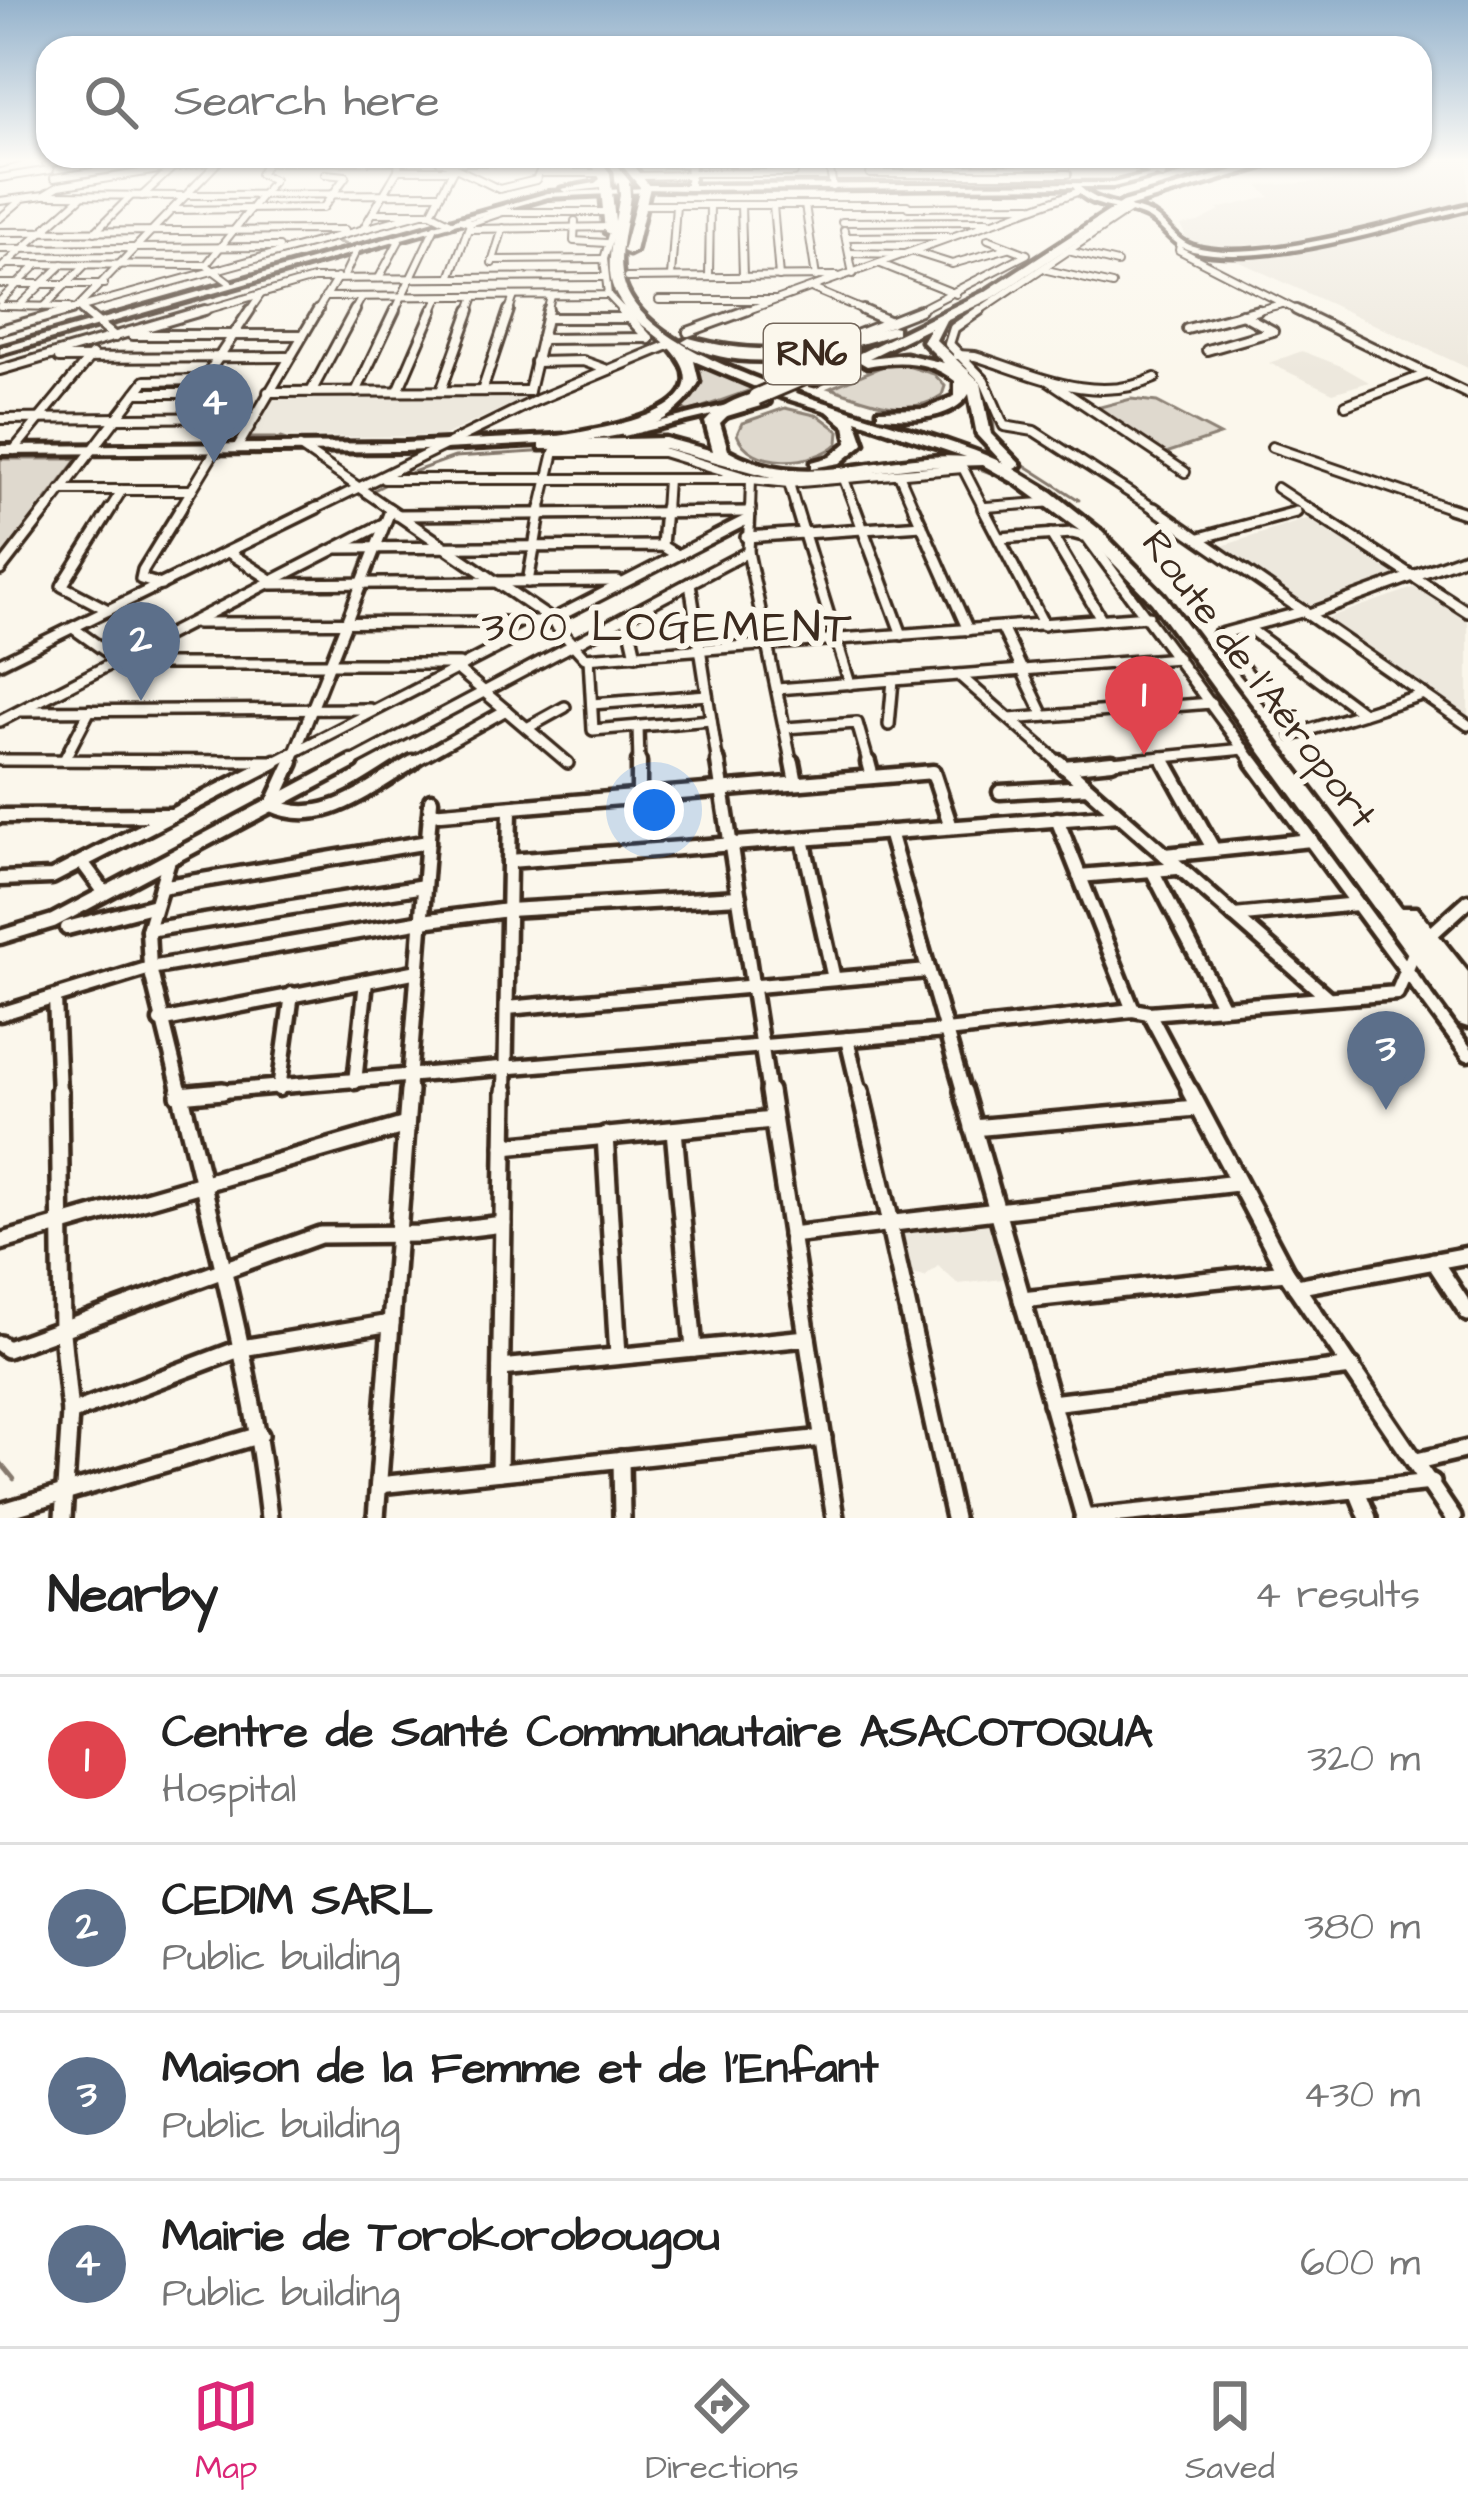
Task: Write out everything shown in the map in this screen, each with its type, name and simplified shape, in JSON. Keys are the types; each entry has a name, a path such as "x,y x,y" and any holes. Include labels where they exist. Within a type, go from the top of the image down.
{"highway":[{"path":"612,230 613,244"},
{"name":"Route de l'Aéroport","path":"618,230 613,244 615,275 627,303 677,340 727,371 965,451 1056,500 1108,543 1159,599 1468,991"},
{"path":"613,244 624,230"},
{"name":"RN6","path":"677,340 742,355 810,355 990,294 1087,230"},
{"name":"Route de l'Aéroport","path":"613,244 640,307 677,340 752,374 965,444 1014,466 1096,520 1154,573 1425,939 1468,1016"},
{"path":"812,378 948,308"},
{"path":"948,308 929,340 974,383 991,447 1014,466"},
{"path":"553,443 647,422 678,405 690,390 692,371 677,340"},
{"path":"867,351 952,360"},
{"path":"812,378 882,359 918,359 955,373 964,389 956,403 918,414 853,406"},
{"name":"RN6","path":"812,378 735,415 728,422 726,439 740,455 786,467 835,460 856,442 852,424 818,402"},
{"path":"732,462 715,443 720,412 764,399"},
{"path":"553,443 665,443 758,470 801,474 968,461 1056,500"}],"main road":[{"path":"0,349 424,230"},
{"path":"94,322 430,230"},
{"path":"1170,230 1180,244 1214,252 1346,230"},
{"path":"7,450 553,443 651,433 720,412"},
{"path":"468,435 480,445"},
{"path":"442,447 553,443"}],"street":[{"path":"3,267 44,230"},
{"path":"78,248 97,230"},
{"path":"0,232 362,230 398,242 379,278"},
{"path":"0,331 209,267 362,230"},
{"path":"356,392 434,230"},
{"path":"450,278 458,230"},
{"path":"487,277 502,230"},
{"path":"574,230 576,242 613,244"},
{"path":"580,230 613,244"},
{"path":"670,277 674,230"},
{"path":"709,277 710,230"},
{"path":"742,230 743,277"},
{"path":"774,230 779,277"},
{"path":"809,230 816,277"},
{"path":"844,230 850,275"},
{"path":"541,339 677,340 972,230"},
{"path":"1096,230 1047,270 997,296 954,328 948,339 952,360 984,380 1004,426 1042,436 1200,538 1468,725"},
{"path":"78,307 153,231"},
{"path":"209,267 233,231"},
{"path":"845,237 956,236"},
{"path":"810,355 890,322 948,308 1027,254 988,239"},
{"path":"493,260 613,244"},
{"path":"613,244 603,277 608,296 650,343"},
{"path":"1180,244 1179,250 1201,264 1468,394"},
{"path":"0,249 295,247"},
{"path":"849,253 910,253 952,264 1012,247"},
{"path":"237,448 357,249"},
{"path":"1072,252 1117,262"},
{"path":"0,303 38,264"},
{"path":"19,306 63,264"},
{"path":"45,306 86,264"},
{"path":"881,264 948,308"},
{"path":"3,267 209,267 229,282"},
{"path":"1047,270 1112,285"},
{"path":"628,278 850,275"},
{"path":"0,370 313,279 603,277"},
{"path":"804,277 890,322"},
{"path":"0,284 104,284"},
{"path":"1,568 145,381 203,380 261,294"},
{"path":"441,391 476,296"},
{"path":"482,391 514,296"},
{"path":"529,391 551,296"},
{"path":"325,297 608,296"},
{"path":"311,392 362,297"},
{"path":"398,392 439,297"},
{"path":"659,300 778,301"},
{"path":"0,303 78,307 117,336 303,335"},
{"path":"1187,329 1284,304"},
{"path":"1207,350 1274,331 1242,314"},
{"path":"546,318 631,318"},
{"path":"7,450 40,418 102,340"},
{"path":"0,663 650,343"},
{"path":"952,360 970,353 1046,380 1131,390 1155,378"},
{"path":"43,358 290,357"},
{"path":"535,362 583,362 605,369"},
{"path":"0,382 14,366"},
{"path":"1346,405 1427,374"},
{"path":"1046,380 1185,472"},
{"path":"268,392 529,391 537,400"},
{"path":"0,419 255,417"},
{"path":"1272,447 1468,514"},
{"path":"135,598 141,579 217,448"},
{"path":"300,448 497,581 590,658 1148,616"},
{"path":"528,582 554,452 663,452 751,479"},
{"path":"662,546 663,452"},
{"path":"380,478 789,483 963,468 1044,625"},
{"path":"899,474 968,630"},
{"path":"751,479 748,551 796,783"},
{"path":"844,479 902,635"},
{"path":"789,483 850,684"},
{"path":"1276,488 1468,612"},
{"path":"61,490 191,490"},
{"path":"108,610 62,586 122,490"},
{"path":"986,507 1056,500"},
{"path":"1200,538 1296,512"},
{"path":"393,513 748,515"},
{"path":"272,805 393,513"},
{"path":"0,879 52,877 748,515"},
{"path":"0,721 385,523"},
{"path":"746,537 922,525"},
{"path":"1051,534 1102,620"},
{"path":"1000,538 1087,537 1468,1054"},
{"path":"336,548 662,546 675,554"},
{"path":"0,937 53,921 748,551"},
{"path":"228,552 270,582 622,581"},
{"path":"1424,694 1291,730 1217,635 1307,613 1468,556"},
{"path":"141,579 160,585"},
{"path":"690,583 835,1518"},
{"path":"627,616 636,655"},
{"path":"190,624 545,620"},
{"path":"1247,627 1363,713"},
{"path":"73,628 114,662 459,665 568,763"},
{"path":"1002,628 1044,716"},
{"path":"590,658 593,730 711,721"},
{"path":"777,689 1178,658"},
{"path":"959,675 1327,998"},
{"path":"889,725 893,680"},
{"path":"592,704 707,695"},
{"path":"1010,719 1210,703"},
{"path":"527,728 565,707"},
{"path":"19,711 376,709"},
{"path":"64,760 90,710"},
{"path":"272,805 296,816 326,812 506,710"},
{"path":"785,728 857,723 872,777"},
{"path":"638,726 639,796"},
{"path":"1064,767 1244,749"},
{"path":"1162,757 1214,850"},
{"path":"0,760 275,761"},
{"path":"376,1518 430,807 510,808 934,772 951,827"},
{"path":"1000,791 1087,787"},
{"path":"499,1472 510,808"},
{"path":"0,816 172,814"},
{"path":"509,861 1118,814"},
{"path":"1057,819 1141,1011 1286,1272 1453,1518"},
{"path":"889,832 1082,1518 1205,1512 1432,1482"},
{"path":"802,839 834,980"},
{"path":"1165,855 1311,840"},
{"path":"161,887 428,842"},
{"path":"170,859 148,930 150,968 242,1348 260,1435 268,1518"},
{"path":"82,862 105,893"},
{"path":"1079,876 1179,868"},
{"path":"1152,870 1223,1006"},
{"path":"148,930 424,886"},
{"path":"0,1014 150,968 422,921 508,910 739,897"},
{"path":"179,1095 1397,993 1403,968 1425,939 1468,901"},
{"path":"1234,916 1357,904"},
{"path":"67,928 155,905"},
{"path":"1425,939 1468,975"},
{"path":"160,1021 418,970"},
{"path":"507,1008 928,971"},
{"path":"355,1082 366,980"},
{"path":"279,1089 292,994"},
{"path":"55,998 64,1225 62,1333 70,1413 63,1518"},
{"path":"847,1040 954,1518"},
{"path":"973,1129 1196,1108"},
{"path":"504,1146 773,1120"},
{"path":"0,1242 406,1125"},
{"path":"674,1130 694,1349"},
{"path":"605,1136 618,1356"},
{"path":"791,1235 1237,1183"},
{"path":"0,1344 7,1349 62,1333 224,1267 324,1234 398,1229 415,1234 503,1224"},
{"path":"1297,1287 1468,1255"},
{"path":"1433,1261 1468,1313"},
{"path":"1022,1300 1286,1272"},
{"path":"70,1413 242,1348 391,1323"},
{"path":"501,1368 807,1338"},
{"path":"1052,1402 1352,1367"},
{"path":"0,1512 260,1435"},
{"path":"379,1485 823,1438"},
{"path":"1418,1461 1468,1449"},
{"path":"621,1459 622,1518"},
{"path":"1357,1491 1369,1518"}],"shaded area":[{"path":"1183,230 1345,230 1287,242 1209,248 1186,238"},
{"path":"1371,230 1468,230 1468,368 1223,254 1295,246"},
{"path":"1302,351 1369,382 1333,393 1269,363"},
{"path":"692,362 754,389 689,412 680,407 695,388"},
{"path":"904,365 934,374 945,386 942,395 901,407 830,388 883,366"},
{"path":"523,393 521,400 443,436 250,438 274,395"},
{"path":"1131,399 1157,402 1220,435 1166,453 1096,408"},
{"path":"785,408 819,416 839,431 838,443 814,456 783,461 744,446 737,434 742,423"},
{"path":"0,459 78,459 0,560"},
{"path":"1310,518 1400,573 1306,607 1222,546"},
{"path":"1419,586 1468,617 1468,719 1324,619"},
{"path":"988,1199 1012,1278 958,1284 938,1266 925,1277 903,1272 894,1231 926,1209"}],"waterway":[{"path":"334,240 346,245"},
{"path":"993,415 995,441"},
{"path":"251,431 247,438 275,438 288,446"},
{"path":"546,436 580,432"},
{"path":"280,438 305,446"},
{"path":"248,444 280,444"},
{"path":"296,451 387,513"},
{"path":"402,476 455,457 550,451"},
{"path":"218,453 257,452"},
{"path":"314,452 402,452"},
{"path":"0,455 209,453"},
{"path":"702,458 738,471"},
{"path":"1015,459 1079,500"},
{"path":"967,464 1009,480"},
{"path":"342,472 356,480"},
{"path":"388,483 372,491 405,513"},
{"path":"238,553 319,513"},
{"path":"395,519 432,544"},
{"path":"412,519 449,543"},
{"path":"347,601 366,552"},
{"path":"361,601 379,552"},
{"path":"445,552 481,578"},
{"path":"82,630 230,557"},
{"path":"494,586 537,616"},
{"path":"0,671 74,634"},
{"path":"0,1462 14,1479"}],"place":[{"name":"Mairie de Torokorobougou","path":"214,463"},
{"name":"CEDIM SARL","path":"141,701"},
{"name":"Centre de Santé Communautaire ASACOTOQUA","path":"1144,755"},
{"name":"Maison de la Femme et de l'Enfant","path":"1386,1110"}],"district":[{"name":"300 LOGEMENT","path":"668,628"}]}
